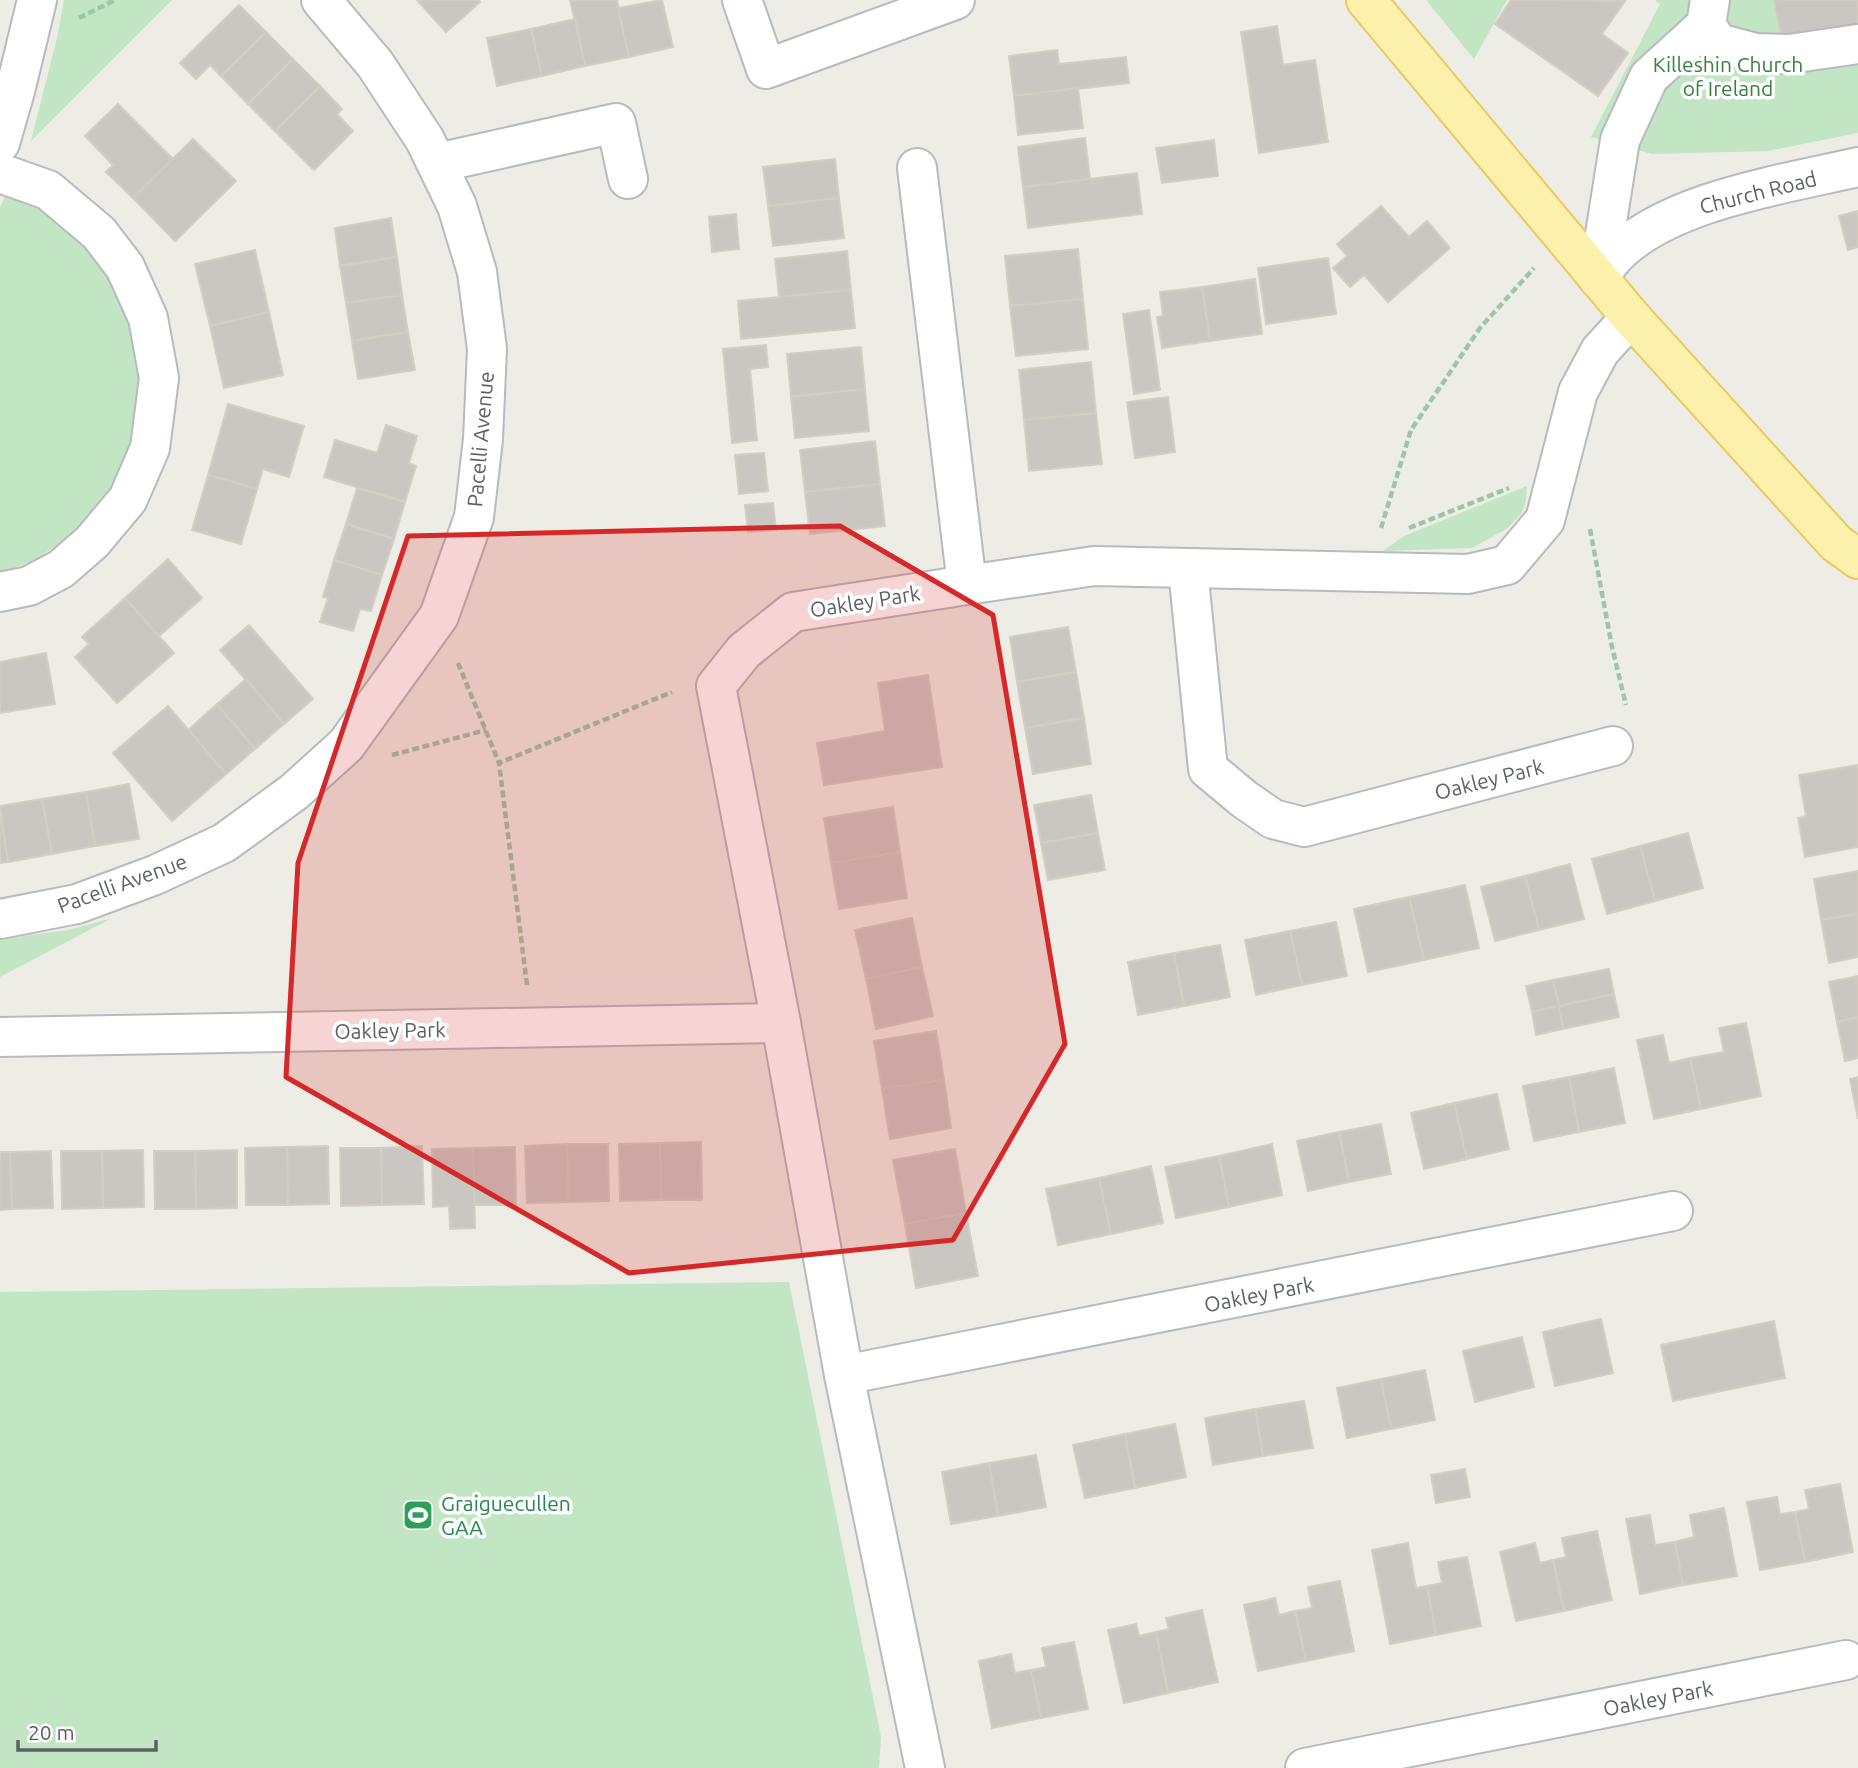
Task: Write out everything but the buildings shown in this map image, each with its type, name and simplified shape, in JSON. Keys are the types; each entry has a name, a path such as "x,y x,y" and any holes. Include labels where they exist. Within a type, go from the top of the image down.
{"main road":[{"path":"1366,0 1631,317 1836,543 1858,559"}],"street":[{"path":"0,144 37,0"},
{"name":"Pacelli Avenue","path":"0,919 77,904 155,875 224,843 294,792 346,745 439,616 474,517 484,439 487,349 477,272 457,206 425,140 375,64 321,0"},
{"path":"742,0 766,69 955,0"},
{"path":"1598,278 1620,140 1649,77 1708,13 1718,43 1756,53 1789,54 1858,44"},
{"path":"437,163 616,124 628,179"},
{"name":"Church Road","path":"1598,278 1615,256 1651,228 1701,205 1858,167"},
{"path":"917,168 967,585"},
{"path":"0,173 48,191 99,233 125,267 148,318 159,378 150,448 128,499 92,541 61,569 29,586 0,592"},
{"name":"Oakley Park","path":"716,687 744,651 793,612 967,585 1094,566 1188,569 1373,556 1468,574 1507,565 1545,520 1578,392 1600,351 1631,317"},
{"name":"Oakley Park","path":"1188,569 1208,769 1273,819 1304,827 1613,746"},
{"path":"716,687 781,1023 844,1375 925,1768"},
{"name":"Oakley Park","path":"0,1037 781,1023"},
{"name":"Oakley Park","path":"844,1375 1673,1211"},
{"name":"Oakley Park","path":"1305,1768 1846,1660"}],"path":[{"path":"1373,556 1411,430 1480,328 1563,237"},
{"path":"1373,556 1559,469"},
{"path":"1589,526 1612,647 1635,741 1613,746"},
{"path":"439,616 499,763 533,1028"},
{"path":"499,763 674,691 716,687"},
{"path":"346,745 386,757 486,730"}],"highlighted area":[{"path":"840,526 993,615 1065,1044 953,1240 629,1273 286,1077 298,863 408,536"}],"green space":[{"path":"64,0 172,0 31,141 57,38"},
{"path":"1426,0 1507,0 1474,59"},
{"name":"Killeshin Church of Ireland","path":"1655,0 1858,0 1858,133 1768,151 1652,154 1591,137 1660,4"},
{"path":"5,196 26,199 60,223 103,267 128,306 137,339 142,394 133,444 114,495 78,530 35,560 0,573 0,207"},
{"path":"1527,486 1526,501 1521,514 1508,528 1472,548 1383,551 1404,536"},
{"path":"112,918 0,977 0,939 68,930"},
{"name":"Graiguecullen GAA","path":"789,1282 881,1737 879,1768 0,1768 0,1292"}],"place":[{"name":"Graiguecullen GAA","path":"418,1515"}]}
